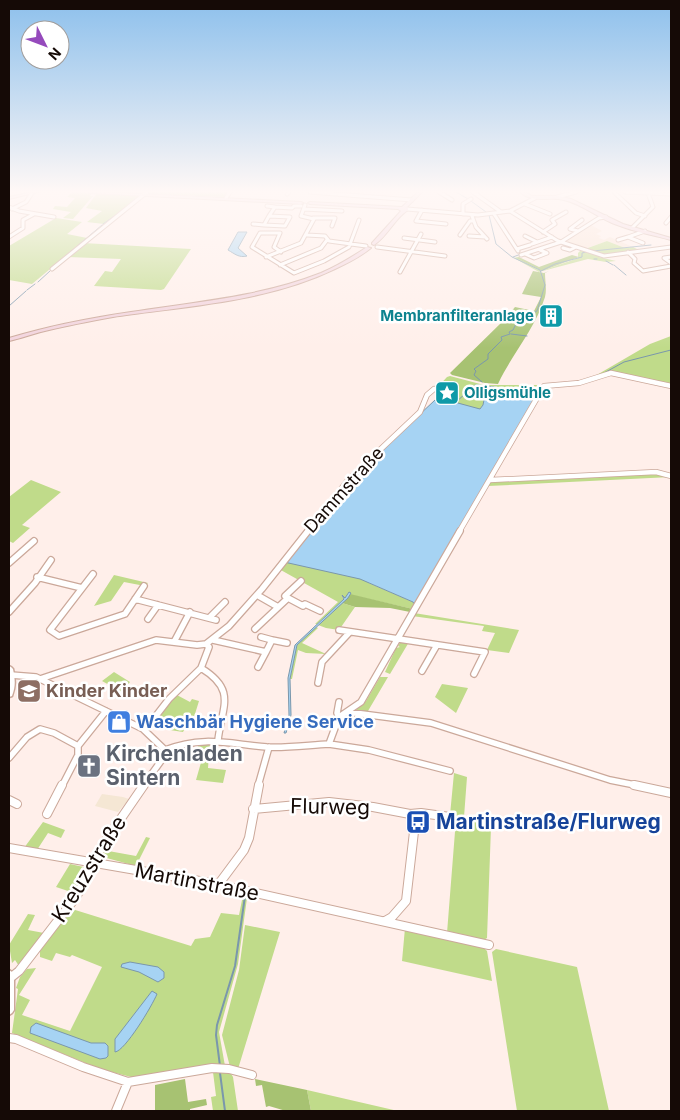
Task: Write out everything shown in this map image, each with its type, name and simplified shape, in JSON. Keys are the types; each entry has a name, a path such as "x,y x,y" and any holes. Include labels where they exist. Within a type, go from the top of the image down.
{"main road":[{"path":"9,340 77,322 222,300 266,291 317,275 344,263 368,247 376,245"}],"street":[{"path":"52,269 81,244"},
{"path":"253,244 252,247 294,273 336,255 352,244"},
{"path":"275,244 274,247 281,252"},
{"path":"266,256 299,244"},
{"path":"280,265 321,248 323,244"},
{"path":"353,244 368,247"},
{"path":"400,272 417,244"},
{"path":"513,244 517,250 530,244"},
{"path":"521,255 554,244"},
{"path":"568,244 604,256 671,247"},
{"path":"376,245 445,256"},
{"path":"562,248 570,250 576,247"},
{"path":"525,254 534,258 548,253 540,249"},
{"path":"628,252 635,259 634,263 643,270 671,265"},
{"path":"671,257 664,258 671,265"},
{"path":"329,744 339,717 361,702 543,387 579,383 611,373 671,386"},
{"name":"Dammstraße","path":"206,644 213,640 257,595 345,483 420,412 427,395 434,388"},
{"path":"490,480 656,472 671,476"},
{"path":"9,563 34,541"},
{"path":"9,612 40,578 51,560"},
{"path":"93,574 50,630 58,636 125,614 144,586"},
{"path":"40,578 82,588"},
{"path":"301,581 284,596 302,606 305,604 320,611"},
{"path":"257,595 278,607"},
{"path":"255,629 288,598"},
{"path":"135,599 213,619 225,602"},
{"path":"148,619 158,605"},
{"path":"174,642 190,612"},
{"path":"339,630 485,652 474,674"},
{"path":"318,683 322,662 349,633"},
{"path":"261,637 287,643"},
{"path":"40,679 156,640 194,645 206,644 209,647 208,653 201,668 168,698 145,730"},
{"path":"213,640 266,652"},
{"path":"258,667 272,640"},
{"path":"422,671 437,645"},
{"path":"201,668 215,676 222,684 226,704 220,720 218,740"},
{"path":"9,694 10,672 40,679 145,730 165,750 180,744 218,740 269,747 329,744 369,750 450,771"},
{"path":"339,702 337,713 339,717"},
{"path":"47,814 78,755 78,746 106,711"},
{"path":"346,712 431,724 618,782 671,793"},
{"path":"9,758 28,735 41,729 48,729 78,746"},
{"path":"218,885 247,844 253,809 269,747"},
{"name":"Kreuzstraße","path":"9,977 19,972 74,899 96,863 98,852 161,761 165,750"},
{"path":"9,800 17,804"},
{"name":"Flurweg","path":"253,809 329,802 450,817"},
{"path":"388,922 407,896 415,823 408,813"},
{"name":"Martinstraße","path":"9,848 46,857 96,863 218,885 489,945"},
{"path":"9,977 9,1010"},
{"path":"9,1038 16,1039 83,1067 128,1082 212,1068 252,1075"},
{"path":"116,1111 128,1082"}],"shaded area":[{"path":"570,244 598,244 584,249"},
{"path":"615,244 627,244 633,247 625,248"},
{"path":"102,794 129,799 118,812 95,806"}],"green space":[{"path":"12,244 80,244 32,284 9,280 9,246"},
{"path":"82,244 191,249 164,289 161,290 94,286 105,271 112,272 121,259 68,257"},
{"path":"598,244 615,244 639,250 605,255 585,249"},
{"path":"582,249 601,256 599,257 616,261 606,262 588,259 539,272 514,258 521,256 517,258 542,271 578,258 578,253"},
{"path":"572,255 579,257 542,271 516,258 519,257 539,267"},
{"path":"533,271 544,273 549,271 545,273 545,297 541,309 498,384 485,383 452,375 450,373 515,307 534,311 541,297 522,294"},
{"path":"671,336 671,385 609,371 581,382 579,381 595,376 650,344"},
{"path":"450,376 484,385 541,385 542,387 541,389 486,390 483,405 369,583 413,602 415,605 413,609 351,595 350,593 345,599 341,595 344,599 315,624 338,602 279,569 435,400 454,401 459,397 447,393 451,389 446,388 442,392 435,390"},
{"path":"658,473 671,477 488,486 490,481"},
{"path":"31,480 61,492 22,525 30,528 13,543 9,541 9,497"},
{"path":"114,575 148,583 145,586 124,582 111,601 94,606"},
{"path":"350,594 413,609 410,612 390,608 355,607 342,603"},
{"path":"342,603 355,607 339,630 318,625"},
{"path":"414,613 519,630 509,653 487,650 495,633 482,631 484,626 412,616"},
{"path":"316,627 318,628 302,643 326,654 306,653 298,650 292,679 290,679 297,645"},
{"path":"401,641 409,642 390,674 385,672 396,648 400,647 398,646"},
{"path":"114,672 130,682 122,692 102,681"},
{"path":"380,677 388,677 368,711 380,714 355,711 366,701"},
{"path":"442,684 468,688 456,713 435,697"},
{"path":"175,694 190,702 192,699 199,701 190,730 184,730 183,732 150,727"},
{"path":"210,743 208,768 226,770 223,783 196,780 202,759 197,757 198,744"},
{"path":"454,773 467,777 464,817 450,815"},
{"path":"456,819 487,823 491,827 487,938 482,941 447,933"},
{"path":"43,822 65,830 61,838 48,833 37,850 24,848"},
{"path":"146,837 150,838 136,866 103,857 103,850 136,856"},
{"path":"70,864 88,868 74,893 56,887"},
{"path":"243,895 247,896 247,898 238,964 219,1032 225,1066 135,1078 100,1069 12,1033 18,989 16,988 20,977 27,969 36,968 19,995 30,1000 22,1015 70,1031 102,967 72,955 70,957 56,953 52,961 40,957 40,951 72,909 191,946 195,939 210,937 221,913 239,915"},
{"path":"28,914 35,915 28,930 44,933 19,966 15,960 12,963 9,945"},
{"path":"245,925 280,932 238,1069 230,1067 222,1035 239,970"},
{"path":"405,928 482,946 487,951 492,981 402,961"},
{"path":"496,949 577,967 609,1111 517,1111 492,952"},
{"path":"213,1072 230,1072 233,1077 238,1111 213,1111 211,1097 216,1096"},
{"path":"185,1079 188,1102 206,1099 207,1105 190,1109 190,1111 155,1111 155,1085"},
{"path":"255,1079 307,1090 311,1111 286,1111 269,1106 266,1107 262,1085 256,1086"},
{"path":"307,1090 398,1111 311,1111"}],"water":[{"path":"231,244 240,244 238,248 247,256 239,256 228,250"},
{"path":"541,389 415,605 413,602 360,579 284,562 349,481 435,400 443,399 480,409 483,405 486,390"},
{"path":"349,592 351,593 348,598 297,645 290,679 291,715 286,733 284,733 289,715 288,678 295,645 344,599 342,595 345,598"},
{"path":"130,962 158,967 164,972 164,978 158,982 139,972 121,967 122,964"},
{"path":"152,991 157,994 144,1017 125,1044 115,1052 115,1039"},
{"path":"36,1023 91,1043 105,1043 108,1046 108,1056 100,1059 30,1033 31,1027"}],"waterway":[{"path":"75,248 79,244"},
{"path":"482,382 474,375 476,371 474,369 488,359 488,354 502,340 501,337 510,334 509,332 513,330 518,320 537,311 545,285 540,270 512,257 496,244"},
{"path":"593,251 651,245"},
{"path":"69,253 74,249"},
{"path":"541,271 555,264 582,257 582,253 586,252"},
{"path":"513,257 521,254"},
{"path":"606,261 613,265"},
{"path":"614,265 626,275"},
{"path":"38,282 50,271"},
{"path":"27,290 35,284"},
{"path":"9,306 26,291"},
{"path":"511,334 527,336"},
{"path":"604,373 624,362 671,350"},
{"path":"456,402 475,385 517,389 542,386"},
{"path":"220,1066 216,1035 217,1025 235,966 245,896"},
{"path":"220,1073 225,1111"}],"place":[{"name":"Membranfilteranlage","path":"551,316"},
{"name":"Olligsmühle","path":"447,393"},
{"name":"Kinder Kinder","path":"29,691"},
{"name":"Waschbär Hygiene Service","path":"119,722"},
{"name":"Kirchenladen Sintern","path":"89,766"},
{"name":"Martinstraße/Flurweg","path":"418,822"}]}
